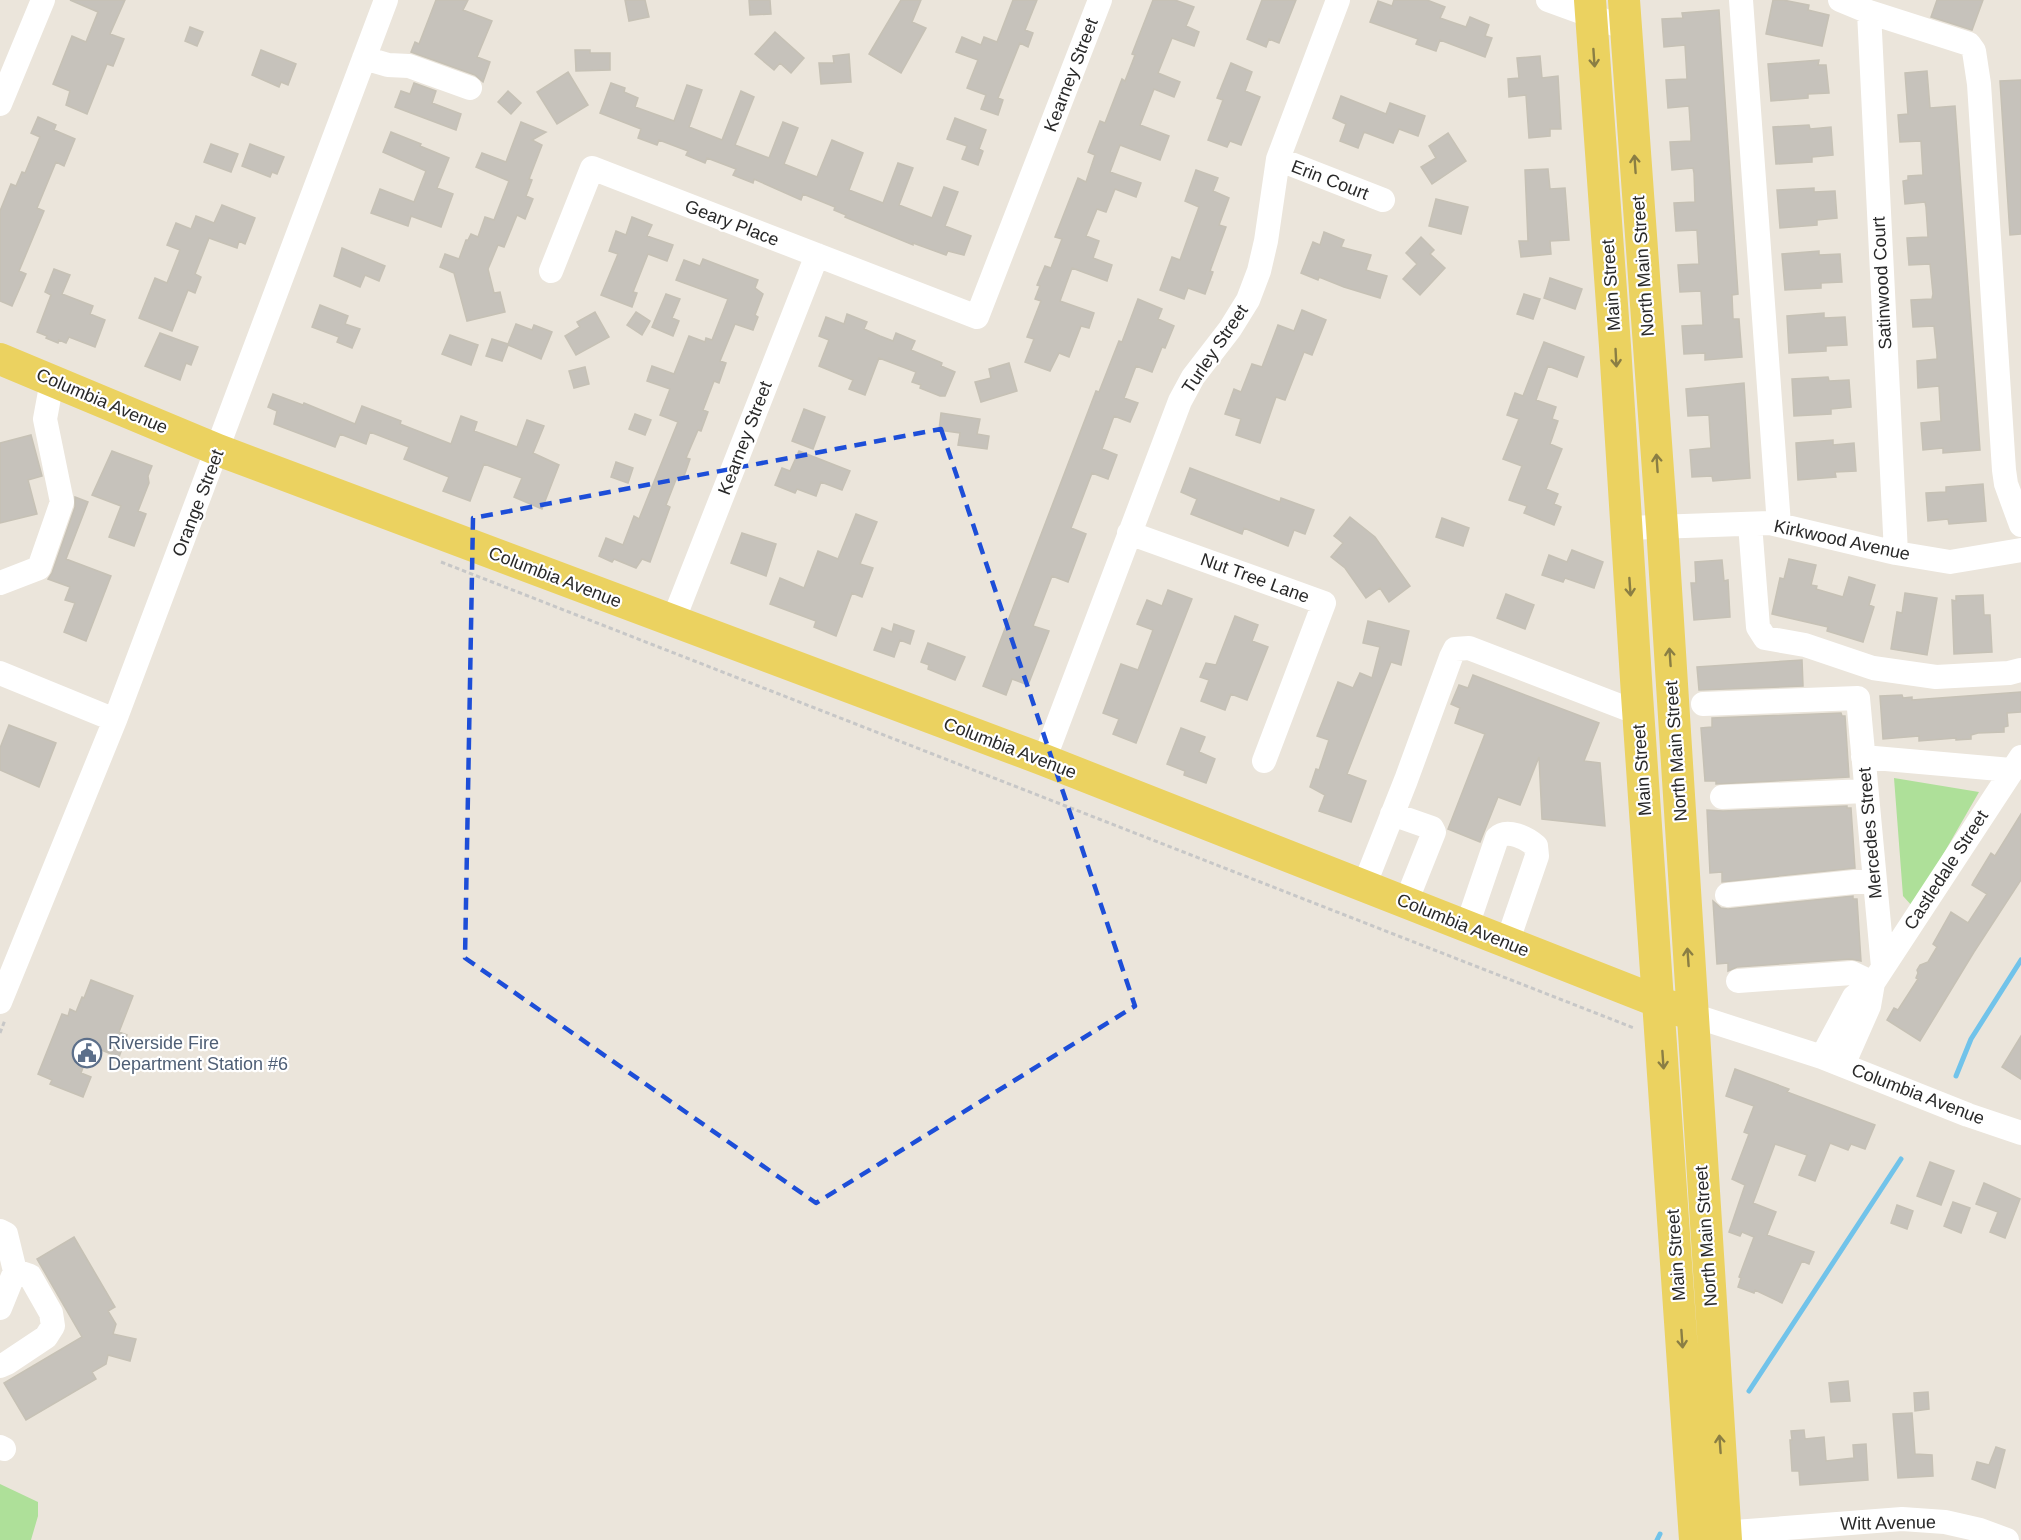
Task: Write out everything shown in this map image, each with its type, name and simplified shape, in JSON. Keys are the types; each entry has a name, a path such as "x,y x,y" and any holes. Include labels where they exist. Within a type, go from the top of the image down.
{"main road":[{"name":"Main Street","path":"1590,8 1695,1538"},
{"name":"North Main Street","path":"1625,14 1662,526 1725,1525"},
{"name":"Columbia Avenue","path":"0,359 218,450 1044,760 1692,1015"}],"street":[{"path":"0,104 43,0"},
{"name":"Orange Street","path":"4,1007 218,450 386,0"},
{"name":"Kearney Street","path":"977,317 1100,0"},
{"name":"Turley Street","path":"1044,760 1180,401 1193,377 1230,329 1248,300 1259,271 1266,240 1278,159 1338,0"},
{"path":"1548,0 1625,14"},
{"path":"1741,0 1779,525"},
{"path":"1840,0 1869,12 1969,44 1974,51 1979,84 2004,470 2006,484 2021,525"},
{"name":"Satinwood Court","path":"1869,12 1896,553"},
{"path":"364,58 388,65 409,66 470,88"},
{"name":"Erin Court","path":"1278,159 1383,200"},
{"name":"Geary Place","path":"551,271 592,168 977,317"},
{"name":"Kearney Street","path":"673,621 817,255"},
{"path":"0,583 39,568 62,502 45,419 52,381"},
{"name":"Kirkwood Avenue","path":"1627,528 1770,523 1896,553 1950,562 2021,550"},
{"path":"1750,524 1758,627 1765,639 1805,645 1873,668 1936,678 2009,673 2021,670"},
{"name":"Nut Tree Lane","path":"1129,532 1324,603 1264,761"},
{"path":"1364,886 1450,657 1455,649 1469,648 1638,713"},
{"path":"0,673 115,720"},
{"name":"Mercedes Street","path":"1703,704 1858,698 1874,880 1878,975"},
{"path":"1863,757 2016,764"},
{"name":"Castledale Street","path":"1833,1061 1856,1014 1869,1006 1878,975 2016,764"},
{"path":"1722,797 1866,790"},
{"path":"1392,814 1426,825 1434,832 1406,902"},
{"path":"1467,926 1497,838 1502,833 1508,833 1532,843 1536,846 1537,856 1507,943"},
{"path":"1727,895 1874,880"},
{"path":"1738,981 1851,973 1878,975"},
{"name":"Columbia Avenue","path":"1692,1015 1833,1061 1968,1115 2021,1133"},
{"path":"0,1232 6,1234 15,1271 0,1308"},
{"path":"0,1366 46,1337 53,1326 51,1313 30,1276 15,1271"},
{"name":"Witt Avenue","path":"1695,1538 1725,1525 1902,1519 1945,1522 1980,1530 2007,1540"}],"path":[{"path":"434,559 1634,1028"},
{"path":"0,1033 4,1007"}],"highlighted area":[{"path":"941,429 1135,1006 816,1203 465,958 473,518"}],"green space":[{"path":"1894,778 1979,792 1913,907 1903,896"},
{"path":"0,1484 38,1502 38,1516 31,1540 0,1540"}],"building":[{"path":"70,0 125,0 110,34 124,39 113,66 107,64 87,114 66,105 70,91 53,84 72,36 86,42 98,12"},
{"path":"436,0 468,0 463,10 492,21 477,57 490,62 483,82 475,75 411,52 415,42 419,44"},
{"path":"625,0 645,0 649,17 629,21"},
{"path":"749,0 770,0 771,14 750,15"},
{"path":"901,0 921,0 912,22 926,28 901,73 869,54"},
{"path":"1013,0 1037,0 1025,30 1033,33 1028,47 1020,43 998,98 1003,100 998,115 981,109 986,95 967,88 978,60 956,52 962,37 981,45 984,37 997,42"},
{"path":"1153,0 1175,0 1194,7 1186,26 1199,32 1194,46 1172,38 1158,73 1180,82 1174,97 1154,89 1140,125 1169,136 1160,160 1120,145 1110,172 1141,183 1136,197 1115,189 1106,212 1097,209 1086,236 1099,241 1093,258 1112,265 1107,281 1072,268 1060,301 1094,313 1089,328 1081,326 1069,357 1059,353 1050,371 1025,362 1034,339 1027,337 1041,301 1035,299 1040,286 1037,285 1045,266 1051,268 1062,239 1055,237 1078,178 1086,182 1095,155 1088,152 1100,121 1105,123 1122,79 1125,81 1135,55 1132,54"},
{"path":"1262,0 1296,0 1279,43 1269,39 1266,47 1247,39"},
{"path":"1394,0 1427,0 1445,7 1440,18 1466,27 1470,17 1489,25 1485,36 1492,38 1485,57 1440,40 1436,51 1416,44 1418,39 1370,22 1378,1 1392,6"},
{"path":"1773,0 1809,5 1808,10 1829,15 1822,46 1766,34"},
{"path":"1937,0 1983,0 1972,30 1931,17"},
{"path":"1719,10 1738,294 1732,295 1733,319 1739,319 1742,357 1705,360 1705,353 1684,354 1682,326 1703,325 1701,291 1680,292 1678,265 1699,264 1697,230 1676,231 1674,203 1695,202 1694,173 1693,168 1672,170 1670,142 1691,141 1691,135 1689,106 1668,108 1666,80 1687,79 1685,45 1664,47 1662,19 1683,18 1682,13"},
{"path":"190,27 203,32 197,46 185,41"},
{"path":"775,32 804,58 791,73 780,63 774,70 755,54"},
{"path":"261,50 296,64 288,85 281,82 279,87 252,75"},
{"path":"575,50 610,53 610,70 576,71"},
{"path":"849,54 851,82 821,84 819,63 834,63 833,56"},
{"path":"1540,56 1542,78 1558,76 1561,129 1550,129 1550,136 1529,138 1526,95 1509,97 1508,79 1519,78 1517,58"},
{"path":"1819,60 1818,65 1826,65 1829,93 1808,94 1808,98 1771,101 1768,64"},
{"path":"1231,63 1252,72 1245,91 1260,97 1241,145 1230,141 1227,147 1208,140 1223,100 1217,98"},
{"path":"1927,71 1930,108 1955,106 1980,450 1943,453 1943,448 1923,450 1921,423 1941,421 1939,386 1918,388 1917,361 1937,359 1937,355 1934,326 1913,327 1911,300 1932,299 1933,294 1930,264 1909,265 1907,238 1928,237 1926,207 1925,202 1905,204 1903,181 1908,180 1908,176 1923,175 1921,141 1900,142 1898,115 1908,114 1905,73"},
{"path":"568,72 588,105 557,124 537,92"},
{"path":"2021,80 2021,234 2010,235 2000,81"},
{"path":"414,83 436,91 432,103 461,114 456,130 395,107 401,91 410,94"},
{"path":"611,83 625,88 624,92 638,98 635,107 674,121 687,85 702,90 689,127 722,140 741,91 754,97 735,145 769,158 783,122 798,128 784,164 817,177 832,140 863,153 849,190 883,203 898,163 913,168 899,205 932,218 944,187 958,192 945,226 971,236 964,255 948,251 946,255 913,243 913,245 845,217 846,215 834,210 835,207 803,194 801,200 754,179 753,183 733,175 736,169 707,158 705,163 686,155 688,151 659,140 657,145 638,138 641,129 600,113"},
{"path":"508,91 521,103 511,114 498,102"},
{"path":"1341,96 1386,114 1390,103 1425,116 1418,136 1399,129 1393,143 1364,132 1358,148 1340,141 1346,124 1333,118"},
{"path":"38,117 56,125 54,130 75,139 64,166 56,162 37,208 44,211 19,271 26,274 12,306 0,301 0,211 11,184 16,186 22,172 25,173 40,137 31,133"},
{"path":"955,118 986,130 979,149 983,151 978,165 962,159 967,146 947,139"},
{"path":"521,122 546,132 532,140 542,145 529,179 532,180 526,196 533,199 525,219 517,215 504,247 498,245 488,269 494,293 500,292 505,312 467,321 454,273 440,267 445,254 459,259 466,240 471,234 478,237 485,217 494,220 509,181 476,167 482,153 506,162"},
{"path":"1809,125 1810,129 1831,127 1833,155 1812,157 1812,162 1776,164 1773,127"},
{"path":"391,132 449,158 437,188 453,194 441,227 411,216 408,226 371,213 380,189 414,202 426,171 383,152"},
{"path":"1448,133 1466,161 1432,184 1421,167 1436,158 1429,146"},
{"path":"211,144 238,154 231,172 204,162"},
{"path":"250,144 284,157 277,174 272,172 270,177 242,166"},
{"path":"1548,169 1550,189 1565,188 1569,240 1550,241 1551,254 1521,257 1519,241 1528,241 1525,170"},
{"path":"1196,170 1218,178 1213,191 1229,198 1219,225 1226,227 1210,271 1213,272 1205,294 1188,288 1184,299 1160,290 1172,257 1180,260 1199,207 1185,201"},
{"path":"1814,188 1814,192 1835,191 1837,218 1817,220 1817,225 1780,228 1777,190"},
{"path":"1436,199 1468,207 1461,234 1429,226"},
{"path":"222,205 255,218 245,244 239,241 237,248 209,238 195,274 201,277 195,293 188,290 172,331 139,318 155,278 167,283 180,250 167,245 176,223 191,229 196,216 214,223"},
{"path":"632,217 652,225 647,236 673,245 667,261 648,254 633,292 637,293 632,307 601,295 618,254 609,251 616,231 626,235"},
{"path":"1324,232 1344,240 1341,247 1371,255 1366,270 1387,276 1380,298 1301,273 1313,242 1320,245"},
{"path":"1421,237 1434,250 1430,254 1445,268 1420,295 1403,279 1417,264 1406,253"},
{"path":"342,248 385,266 379,281 365,275 360,287 334,276"},
{"path":"1819,251 1819,255 1840,254 1842,282 1821,283 1821,288 1785,290 1782,254"},
{"path":"703,259 758,280 755,288 763,294 755,315 758,317 753,330 735,324 720,361 726,363 719,383 714,381 703,410 708,412 701,431 698,430 686,458 690,459 683,479 677,477 666,505 670,507 650,562 642,559 636,568 614,559 612,562 599,556 606,538 623,545 634,516 639,519 678,422 660,415 670,389 647,381 652,366 674,374 689,336 705,342 706,338 712,340 728,299 676,280 684,260 700,266"},
{"path":"54,269 70,275 62,294 93,306 90,314 105,320 95,347 69,337 66,343 59,340 58,343 37,332 51,295 45,292"},
{"path":"1550,278 1582,289 1575,309 1544,298"},
{"path":"666,294 680,299 672,318 679,321 673,336 652,327"},
{"path":"1524,294 1540,299 1533,319 1517,314"},
{"path":"1138,299 1162,309 1158,319 1174,326 1152,372 1136,366 1124,398 1138,403 1130,422 1114,416 1102,449 1117,455 1108,479 1092,473 1071,528 1086,534 1068,582 1052,576 1033,626 1049,631 1028,685 1012,679 1006,695 983,686 1096,391 1099,392 1119,341 1122,342"},
{"path":"320,305 348,316 345,324 360,329 352,348 337,342 339,337 312,327"},
{"path":"1302,310 1326,320 1312,355 1304,352 1285,400 1276,397 1260,443 1236,435 1241,419 1225,414 1234,389 1241,392 1252,364 1262,367 1278,325 1294,331"},
{"path":"595,312 609,337 576,355 565,336 580,327 577,322"},
{"path":"636,312 650,321 642,335 627,325"},
{"path":"1824,313 1824,318 1845,317 1847,345 1826,346 1826,351 1789,353 1787,316"},
{"path":"847,314 867,322 864,329 880,336 893,341 896,333 915,341 911,350 942,363 941,366 955,372 945,396 920,388 921,385 912,382 916,372 879,358 865,395 849,389 853,380 819,366 829,340 819,336 826,317 844,324"},
{"path":"516,324 532,330 534,325 552,332 541,359 508,345 502,361 486,356 492,339 508,344"},
{"path":"160,333 198,347 191,365 186,363 180,380 145,366"},
{"path":"450,335 478,345 471,365 442,354"},
{"path":"1544,342 1584,357 1577,377 1548,366 1536,400 1556,407 1552,419 1558,421 1550,444 1562,449 1546,489 1558,494 1554,504 1561,507 1554,525 1524,513 1527,506 1509,500 1522,466 1503,459 1519,419 1507,415 1515,393 1523,396"},
{"path":"1009,363 1017,391 981,402 975,382 991,378 989,369"},
{"path":"585,367 589,384 574,388 569,371"},
{"path":"1828,377 1829,381 1849,380 1851,407 1831,409 1831,414 1794,416 1792,379"},
{"path":"1744,383 1750,478 1713,481 1712,476 1692,477 1690,450 1711,448 1709,415 1688,416 1686,389"},
{"path":"273,394 303,405 304,403 355,424 362,406 451,444 461,416 477,422 474,431 517,447 527,420 544,426 533,453 559,465 542,509 514,497 522,478 484,464 470,501 443,491 449,477 404,459 409,447 370,432 366,444 340,434 335,447 274,424 277,411 268,407"},
{"path":"804,409 825,417 813,449 792,441"},
{"path":"941,413 980,419 977,434 989,436 987,449 958,445 960,433 939,430"},
{"path":"635,414 651,420 645,435 629,429"},
{"path":"31,435 42,476 28,480 37,514 0,523 0,443"},
{"path":"1833,440 1833,445 1854,443 1856,471 1835,472 1836,477 1798,480 1796,443"},
{"path":"112,451 152,466 148,476 149,483 138,511 146,514 134,546 109,537 121,506 92,495"},
{"path":"799,451 850,471 842,490 821,482 816,496 797,489 795,493 775,485 782,468 790,471"},
{"path":"616,462 633,468 628,483 611,477"},
{"path":"1190,468 1280,502 1281,498 1314,510 1305,534 1294,530 1288,546 1244,528 1242,534 1191,514 1197,499 1181,492"},
{"path":"1983,484 1986,521 1949,524 1948,519 1928,521 1926,493 1946,492 1946,487"},
{"path":"75,497 88,502 66,559 111,576 86,641 64,632 75,603 65,600 70,587 48,579 75,507"},
{"path":"856,514 877,522 860,564 873,568 862,597 852,593 836,636 814,627 816,621 770,604 780,578 804,588 818,551 838,559"},
{"path":"1350,517 1375,537 1410,586 1389,602 1380,588 1366,598 1345,568 1331,557 1343,543 1334,536"},
{"path":"1442,518 1469,528 1463,546 1436,537"},
{"path":"742,533 776,544 766,576 731,563"},
{"path":"1572,550 1603,562 1594,588 1565,578 1563,582 1542,575 1549,555 1567,562"},
{"path":"1789,559 1816,565 1811,585 1817,586 1816,589 1843,597 1849,577 1875,585 1869,605 1874,607 1863,642 1827,631 1828,627 1772,614 1780,578 1784,579"},
{"path":"1722,560 1724,581 1728,580 1730,617 1694,620 1691,583 1696,583 1695,562"},
{"path":"1168,590 1192,599 1136,743 1113,734 1119,719 1103,713 1121,664 1138,670 1153,630 1137,624 1147,600 1162,606"},
{"path":"1905,593 1937,598 1927,655 1891,649 1897,612 1902,613"},
{"path":"1506,594 1534,605 1525,629 1497,618"},
{"path":"1983,595 1984,615 1990,615 1992,652 1954,654 1952,600 1956,601 1956,596"},
{"path":"1235,616 1258,625 1252,641 1268,647 1247,700 1231,694 1225,710 1201,701 1209,680 1200,677 1206,663 1216,665"},
{"path":"1368,621 1409,631 1401,665 1391,662 1347,774 1366,781 1351,822 1319,811 1325,795 1310,787 1316,769 1319,770 1329,740 1317,736 1338,682 1353,688 1360,673 1372,678 1380,647 1363,643"},
{"path":"894,624 914,631 910,644 900,640 894,657 874,650 882,628 892,632"},
{"path":"928,643 965,657 955,680 928,669 929,665 921,662"},
{"path":"1802,660 1803,686 1699,690 1697,667"},
{"path":"1473,675 1599,723 1584,761 1600,763 1605,826 1542,819 1539,757 1520,805 1498,797 1480,842 1448,829 1485,734 1455,723 1460,708 1451,704 1459,685 1468,688"},
{"path":"2021,692 2021,712 2007,713 2008,726 2004,727 2004,732 1978,733 1971,735 1971,739 1956,740 1956,738 1919,741 1919,736 1883,739 1880,696 1902,695 1903,698 1912,697 1912,700"},
{"path":"1841,713 1845,716 1849,777 1716,784 1716,781 1705,781 1701,728 1712,727 1712,718"},
{"path":"9,725 56,743 39,787 0,770 0,748"},
{"path":"1181,728 1205,737 1199,752 1215,759 1206,783 1184,775 1185,771 1167,764"},
{"path":"1847,806 1851,808 1855,868 1722,882 1722,872 1710,873 1707,810"},
{"path":"2021,814 2021,880 1920,1041 1887,1020 1894,1008 1898,1010 1918,979 1916,978 1917,970 1920,965 1928,962 1937,947 1933,944 1951,912 1968,923 1987,894 1972,885 1991,853 1995,856"},
{"path":"1853,896 1853,899 1857,899 1861,961 1851,959 1737,967 1728,971 1728,963 1717,964 1713,901 1721,908 1728,909"},
{"path":"91,980 133,996 119,1032 127,1035 119,1057 91,1046 81,1073 91,1077 83,1097 50,1084 52,1080 38,1074 62,1014 68,1016 70,1009 76,1012"},
{"path":"2021,1036 2021,1079 2002,1067"},
{"path":"1735,1069 1789,1089 1787,1092 1875,1125 1865,1149 1851,1144 1848,1150 1830,1143 1815,1181 1799,1175 1807,1155 1775,1144 1753,1203 1776,1212 1767,1235 1814,1252 1809,1264 1802,1261 1782,1303 1755,1290 1754,1293 1738,1287 1741,1278 1739,1277 1754,1237 1742,1232 1740,1236 1729,1232 1745,1185 1732,1179 1749,1134 1744,1132 1754,1106 1726,1096"},
{"path":"1930,1162 1954,1171 1941,1205 1917,1196"},
{"path":"1984,1183 2020,1199 2005,1238 1990,1232 1998,1212 1976,1204"},
{"path":"1953,1202 1970,1208 1961,1233 1944,1226"},
{"path":"1897,1205 1913,1211 1907,1229 1891,1223"},
{"path":"74,1237 115,1307 108,1311 116,1324 113,1334 136,1339 130,1361 108,1355 106,1364 92,1372 96,1379 26,1420 4,1383 82,1337 37,1259"},
{"path":"1848,1381 1850,1401 1831,1402 1829,1383"},
{"path":"1928,1392 1929,1409 1915,1411 1914,1393"},
{"path":"1912,1413 1915,1454 1932,1455 1933,1476 1898,1478 1893,1414"},
{"path":"1804,1430 1805,1439 1824,1437 1826,1461 1854,1458 1853,1445 1866,1444 1868,1480 1800,1485 1799,1471 1792,1471 1790,1440 1792,1440 1791,1431"},
{"path":"1996,1447 2005,1450 1995,1488 1972,1479 1977,1462 1989,1465"}],"waterway":[{"path":"1956,1076 1971,1039 2021,960"},
{"path":"1749,1391 1901,1159"},
{"path":"1657,1540 1660,1534"}],"place":[{"name":"Riverside Fire Department Station #6","path":"87,1053"}]}
